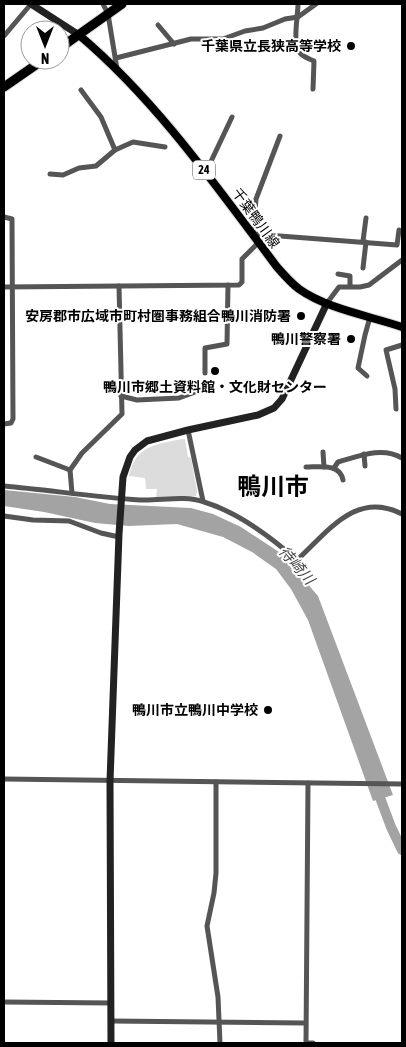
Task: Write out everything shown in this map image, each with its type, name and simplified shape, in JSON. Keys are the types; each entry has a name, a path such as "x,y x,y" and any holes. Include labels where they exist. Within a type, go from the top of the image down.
{"highway":[{"path":"70,41 122,4"},
{"path":"4,88 29,70"}],"main road":[{"name":"千葉鴨川線","path":"79,35 117,72 206,172 277,267 293,284 303,292 327,304 402,327"}],"street":[{"path":"4,36 31,4 79,35"},
{"path":"103,4 108,14 117,72"},
{"path":"298,4 295,36 300,53 314,61 313,89"},
{"path":"116,58 197,38 219,40 245,31 263,28 284,19 298,17 316,4"},
{"path":"158,25 174,44"},
{"path":"81,90 102,117 115,150"},
{"path":"206,172 232,117"},
{"path":"280,136 256,199 253,234 365,241 397,245 399,230"},
{"path":"50,174 63,175 79,168 96,166 115,150 133,142 165,147"},
{"path":"4,216 12,220 13,419 11,423 4,424"},
{"path":"363,268 366,218"},
{"path":"4,287 240,285 242,282 242,260 259,242"},
{"path":"111,1043 110,781 119,535 121,499 126,467 135,450 155,438 258,415 277,405 292,380 327,304 339,287 369,285 402,260"},
{"path":"338,274 350,276 350,286"},
{"path":"205,373 206,348 227,344 228,285"},
{"path":"72,493 70,470 82,453 120,417 122,410 119,286"},
{"path":"367,376 358,368 370,317"},
{"path":"396,409 399,400 386,350 402,345"},
{"path":"121,396 136,400 179,398 198,391"},
{"path":"188,430 203,501"},
{"path":"323,452 324,467"},
{"path":"334,468 338,462 374,452 402,458"},
{"path":"364,454 365,466"},
{"path":"36,457 70,470"},
{"path":"306,467 334,468 342,474 343,480"},
{"path":"4,486 121,499 184,499 203,501 251,525 275,541 297,560 342,519 356,510 387,508 402,514"},
{"path":"4,516 33,520 69,521 101,533 119,535"},
{"path":"4,779 402,784"},
{"path":"216,782 216,874 208,926 220,1022 220,1043"},
{"path":"308,783 305,1023 306,1043 313,1043"},
{"path":"4,1002 111,1003"},
{"path":"111,1021 305,1023"}],"shaded area":[{"path":"185,439 188,457 191,458 197,491 196,496 156,497 157,489 146,489 145,478 129,476 136,458 142,452 155,445"},
{"path":"4,490 75,497 110,504 191,508 213,514 241,527 282,554 318,596 393,795 373,801 308,620 291,589 276,569 252,552 223,537 177,524 129,526 95,523 4,506"}],"waterway":[{"name":"待崎川","path":"376,787 402,850"}],"place":[{"name":"千葉県立長狭高等学校","path":"351,46"},
{"name":"安房郡市広域市町村圏事務組合鴨川消防署","path":"301,316"},
{"name":"鴨川警察署","path":"351,339"},
{"name":"鴨川市郷土資料館・文化財センター","path":"215,371"},
{"name":"鴨川市立鴨川中学校","path":"268,710"}],"district":[{"name":"鴨川市","path":"273,486"}]}
